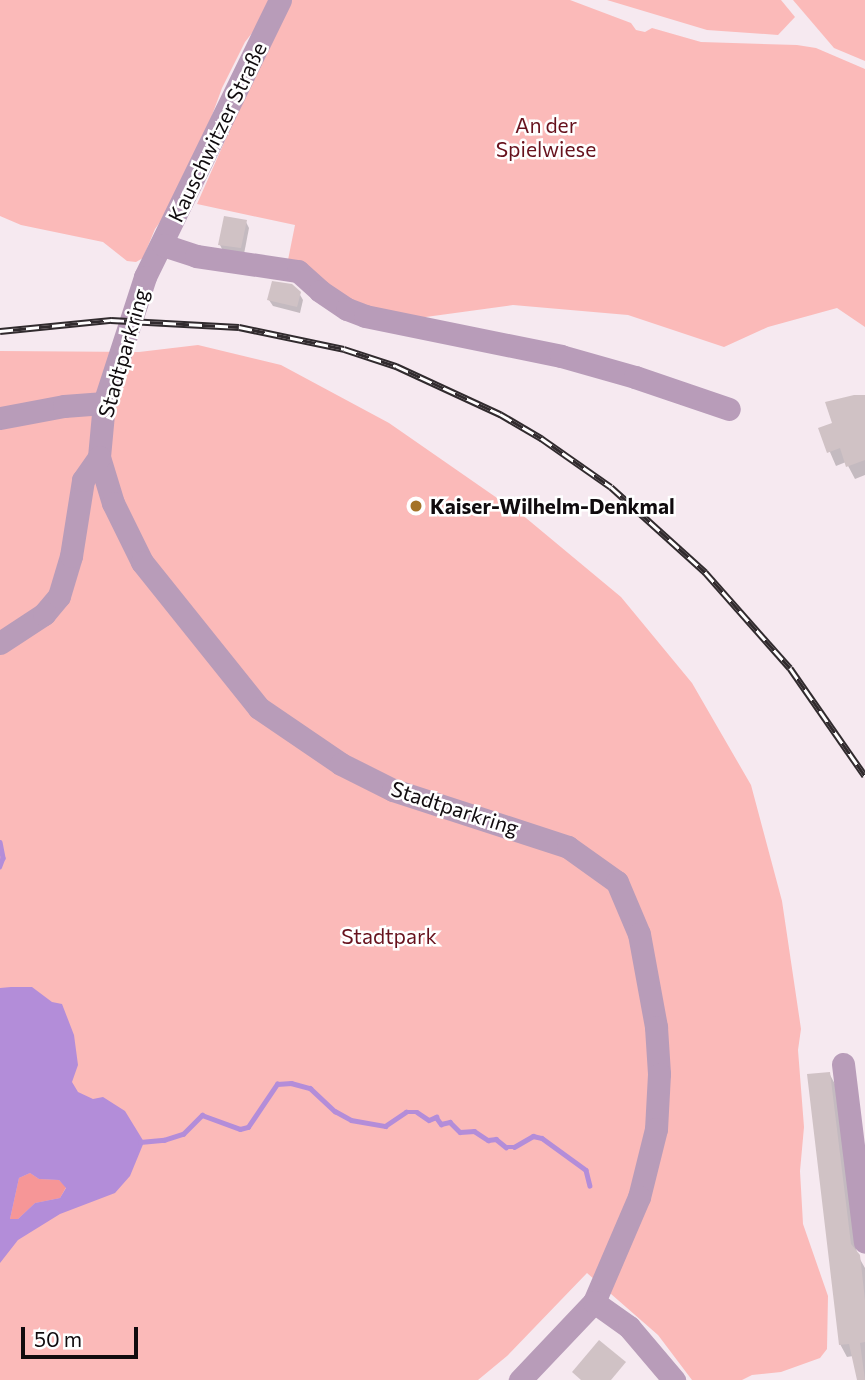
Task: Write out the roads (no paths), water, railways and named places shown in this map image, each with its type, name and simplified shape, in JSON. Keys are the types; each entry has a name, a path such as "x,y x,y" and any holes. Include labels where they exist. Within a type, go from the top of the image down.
{"street":[{"name":"Kauschwitzer Straße","path":"158,254 280,0"},
{"name":"Stadtparkring","path":"158,254 145,277 104,403 99,457 113,503 142,562 259,708 341,764 393,790 568,847 617,882 639,934 656,1027 659,1074 656,1129 639,1197 594,1302 520,1380"},
{"path":"158,254 195,256 298,271 320,291 347,309 365,316 561,356 635,377 729,409"},
{"path":"0,418 64,406 104,403"},
{"path":"0,643 44,614 59,596 71,556 83,480 99,457"},
{"path":"843,1064 865,1242"},
{"path":"594,1302 629,1327 674,1380"}],"waterway":[{"path":"0,842 3,858 0,866"},
{"path":"140,1142 164,1140 183,1134 202,1115 240,1129 248,1127 277,1084 291,1083 310,1088 335,1111 351,1120 385,1126 406,1112 417,1112 429,1120 436,1117 441,1124 450,1122 460,1132 474,1131 488,1140 496,1139 506,1147 514,1147 533,1136 542,1138 586,1170 590,1186"}],"railway":[{"path":"0,331 111,320 239,327 344,349 396,366 500,414 541,438 611,487 705,572 790,668 865,776"}],"place":[{"name":"Kaiser-Wilhelm-Denkmal","path":"416,506"}],"park label":[{"name":"An der Spielwiese","path":"546,137"},
{"name":"Stadtpark","path":"389,936"}]}
